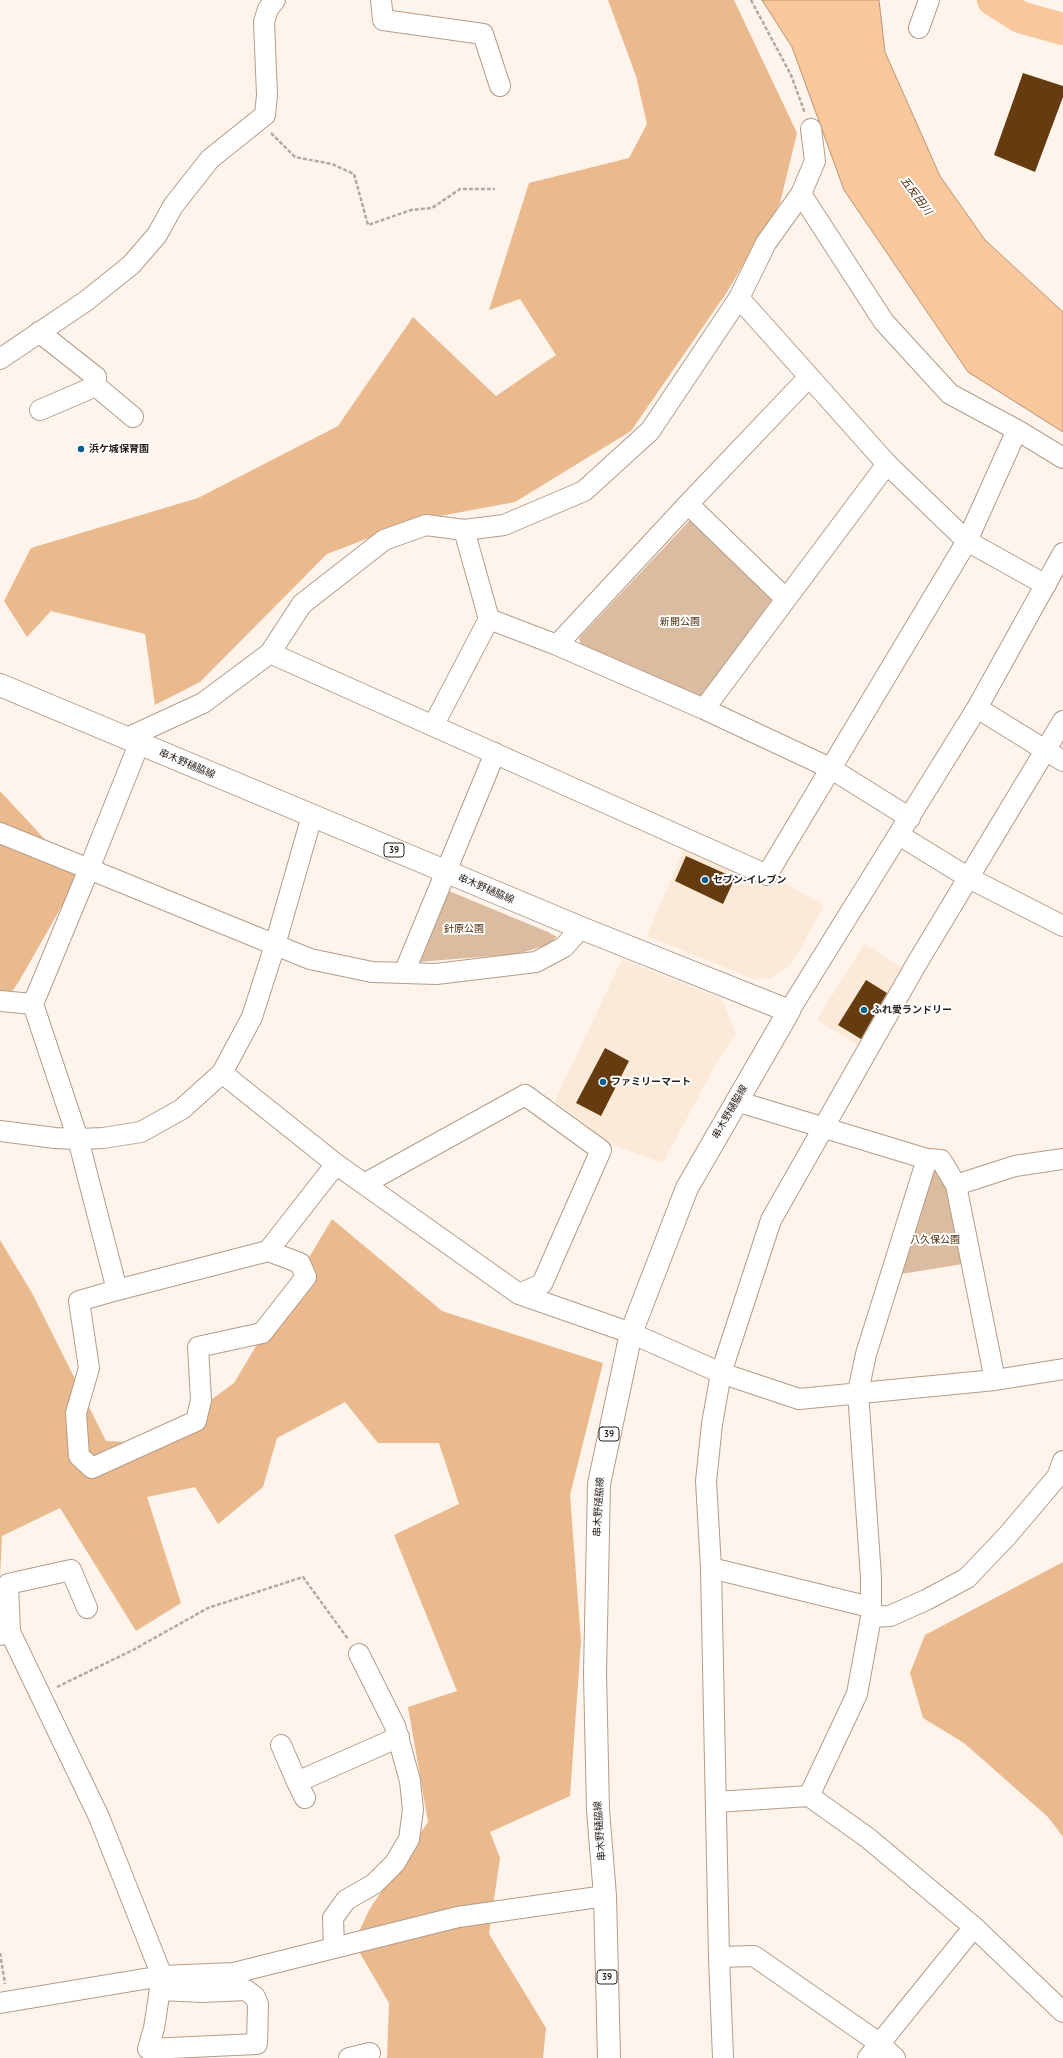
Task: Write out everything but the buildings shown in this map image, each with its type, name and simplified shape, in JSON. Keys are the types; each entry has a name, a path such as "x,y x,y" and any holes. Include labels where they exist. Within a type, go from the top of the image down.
{"main road":[{"name":"串木野樋脇線","path":"0,685 581,928 789,1011 687,1188 631,1333 599,1484 595,1673 598,1810 605,1896 609,2058"}],"street":[{"path":"0,358 109,284 131,265 157,235 173,206 210,160 265,115 267,95 264,22 268,9 275,0"},
{"path":"381,0 383,20 483,34 500,86"},
{"path":"919,28 929,1"},
{"path":"117,1290 78,1139 33,1004 89,869 133,741 203,703 270,653 302,604 384,540 426,525 464,530 504,525 584,491 650,431 739,298 766,243 801,194 815,161 811,129"},
{"path":"801,194 884,322 950,394 1017,430 1063,458"},
{"path":"739,298 808,378 886,464 967,541 1046,585"},
{"path":"39,332 96,377 96,386"},
{"path":"557,645 808,378"},
{"path":"40,410 96,386"},
{"path":"96,386 133,417"},
{"path":"270,653 767,875 967,541 1017,430"},
{"path":"704,709 886,464"},
{"path":"688,504 786,599"},
{"path":"433,726 489,619 464,530"},
{"path":"789,1011 977,708 1063,553"},
{"path":"489,619 557,645 704,709 830,768 910,818"},
{"path":"977,708 1063,761"},
{"path":"723,2058 719,1958 711,1568 706,1481 712,1424 721,1373 771,1220 917,963 1063,721"},
{"path":"404,973 494,753"},
{"path":"0,1131 55,1138 78,1139 103,1138 141,1132 182,1109 222,1073 252,1017 275,945 312,816"},
{"path":"0,833 310,959 336,966 372,972 436,974 536,962 564,947 581,928"},
{"path":"899,835 968,878 1063,926"},
{"path":"0,1001 33,1004"},
{"path":"222,1073 336,1164 519,1294 631,1333 721,1373 799,1399 858,1392 995,1380 1063,1369"},
{"path":"364,1184 525,1095 601,1150 542,1284 519,1294"},
{"path":"736,1101 824,1129 927,1159 941,1160 956,1185 995,1380"},
{"path":"809,1796 857,1694 871,1612 870,1570 858,1392 866,1354 927,1159"},
{"path":"956,1185 1015,1166 1063,1159"},
{"path":"268,1252 336,1164"},
{"path":"268,1252 300,1263 306,1277 262,1333 198,1347 201,1400 196,1421 92,1468 79,1456 76,1413 89,1368 79,1301 117,1290 268,1252"},
{"path":"711,1568 890,1616 926,1600 967,1578 1007,1536 1061,1473"},
{"path":"87,1608 71,1570 8,1584 5,1634 40,1695 99,1817 161,1983 154,2028 148,2049 257,2051 258,2004 255,1997 246,1990 202,1992 161,1983"},
{"path":"334,1947 333,1918 346,1900 374,1884 395,1863 409,1839 413,1810 410,1780 399,1737 359,1654"},
{"path":"282,1745 301,1790 399,1737"},
{"path":"716,1802 809,1796 868,1838 974,1928 1063,2012"},
{"path":"4,2003 234,1973 458,1917 605,1896"},
{"path":"873,2051 974,1928"},
{"path":"719,1958 754,1956 873,2051 895,2058"},
{"path":"349,2058 370,2053"}],"path":[{"path":"751,0 791,75 811,129"},
{"path":"259,121 295,157 332,164 354,174 368,225 411,210 432,208 460,189 495,190"},
{"path":"40,1695 133,1650 208,1608 303,1577 359,1654"},
{"path":"0,1953 4,2003"}],"shaded area":[{"path":"608,0 734,0 797,133 780,203 727,292 631,431 515,502 413,521 327,554 200,682 155,705 145,634 51,611 27,637 4,601 31,548 198,498 338,426 413,317 496,396 556,355 520,299 489,310 529,183 629,158 647,124 636,76"},
{"path":"0,791 79,876 18,983 0,1008"},
{"path":"685,847 771,887 777,878 824,906 791,965 771,978 753,979 647,936"},
{"path":"864,944 906,970 859,1046 817,1020"},
{"path":"622,959 722,999 736,1035 714,1067 663,1163 611,1144 555,1101"},
{"path":"332,1219 442,1311 603,1363 570,1495 581,1641 570,1796 490,1832 500,1858 489,1934 546,2028 543,2058 387,2058 389,2003 354,1943 369,1910 428,1822 408,1707 457,1691 394,1535 459,1504 439,1443 378,1443 345,1402 277,1438 263,1487 218,1524 195,1487 147,1497 181,1603 136,1631 60,1508 2,1536 0,1577 0,1240 32,1293 106,1441 152,1443 234,1383"},
{"path":"1063,1562 1063,1837 1048,1817 964,1743 923,1718 910,1673 925,1635"}],"green space":[{"name":"新開公園","path":"690,520 774,597 703,695 696,697 581,645 579,638"},
{"name":"針原公園","path":"449,891 557,937 547,945 518,954 418,962"},
{"name":"八久保公園","path":"927,1170 940,1172 960,1218 963,1264 901,1274"}],"water":[{"name":"五反田川","path":"762,0 879,0 885,52 940,176 985,240 1063,312 1063,432 968,372 844,190 792,47"}],"waterway":[{"path":"993,0 1020,17 1063,29"}],"place":[{"name":"浜ケ城保育園","path":"81,449"},
{"name":"セブン-イレブン","path":"705,880"},
{"name":"ふれ愛ランドリー","path":"864,1010"},
{"name":"ファミリーマート","path":"603,1082"}]}
